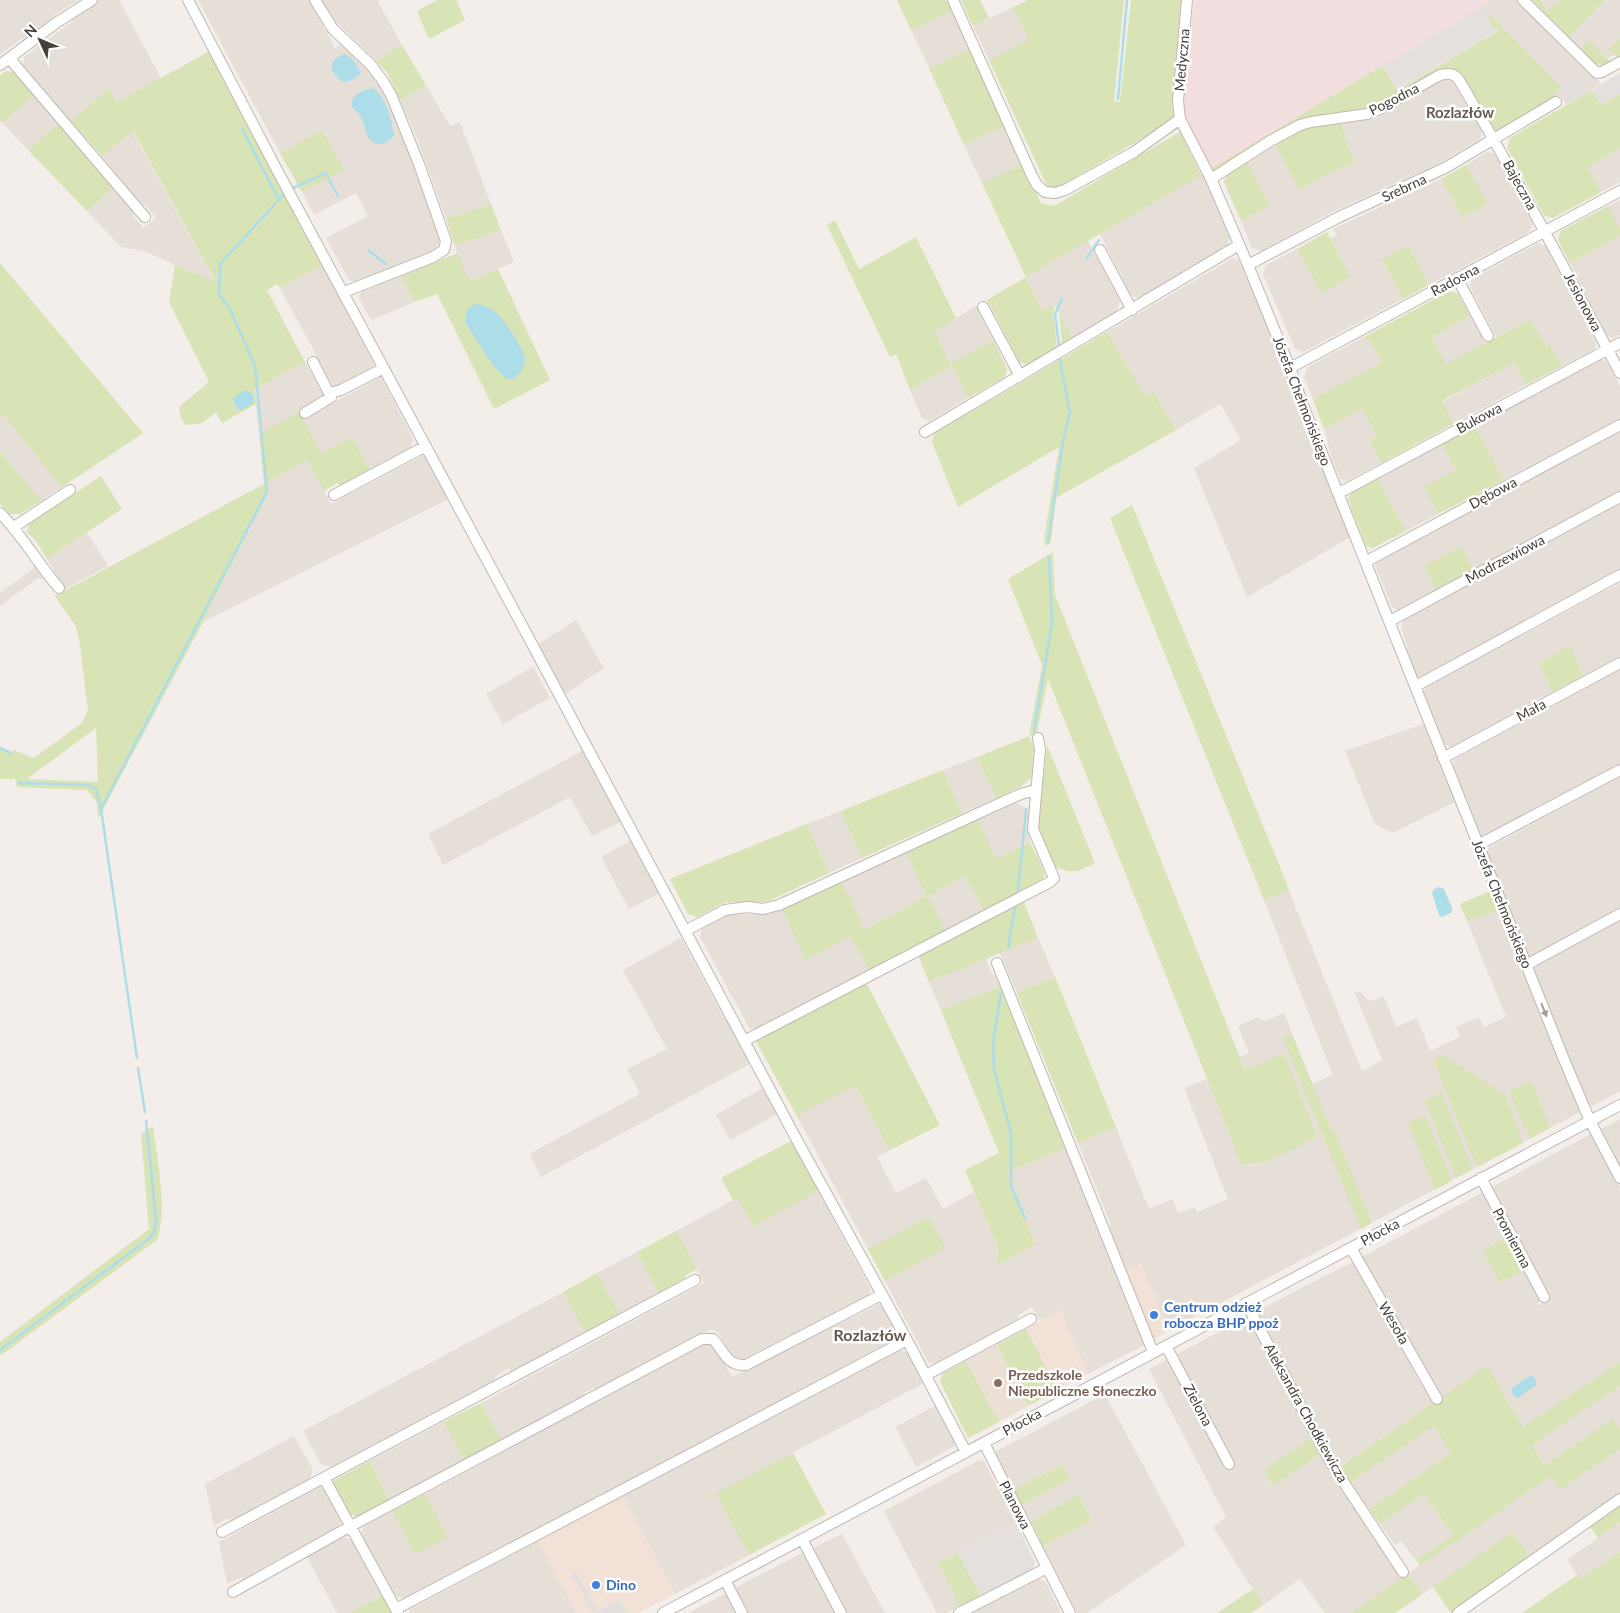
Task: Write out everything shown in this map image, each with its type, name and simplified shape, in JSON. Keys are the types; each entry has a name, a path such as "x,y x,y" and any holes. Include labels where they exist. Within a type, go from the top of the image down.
{"street":[{"path":"0,65 56,22 92,0"},
{"path":"188,0 277,170 966,1452"},
{"path":"316,0 333,29 371,66 383,81 392,97 419,164 446,241 444,250 433,257 344,292"},
{"path":"953,0 1032,176 1037,186 1045,192 1060,192 1091,176 1134,152 1180,119"},
{"name":"Medyczna","path":"1180,119 1178,101 1187,0"},
{"path":"1523,0 1597,74 1620,62"},
{"path":"9,58 145,217"},
{"name":"Pogodna","path":"1211,179 1270,141 1300,125 1367,114 1378,110 1440,75 1449,73 1454,74 1459,80 1494,139"},
{"name":"Srebrna","path":"1248,265 1339,218 1445,168 1556,102"},
{"name":"Józefa Chełmońskiego","path":"1180,119 1211,179 1248,265 1526,965 1590,1121 1620,1178"},
{"name":"Bajeczna","path":"1494,139 1546,231"},
{"name":"Radosna","path":"1290,368 1620,191"},
{"name":"Jesionowa","path":"1546,231 1620,373"},
{"path":"925,432 1239,245"},
{"path":"1100,250 1132,310"},
{"path":"1458,278 1488,336"},
{"path":"983,307 1020,376"},
{"name":"Bukowa","path":"1339,493 1620,343"},
{"path":"304,413 329,400 331,397 313,362"},
{"path":"330,393 341,390 384,368"},
{"name":"Dębowa","path":"1367,561 1620,425"},
{"path":"334,494 426,446"},
{"path":"14,527 70,490"},
{"name":"Modrzewiowa","path":"1390,621 1620,497"},
{"path":"0,513 14,527 42,569 59,588"},
{"path":"1416,686 1620,576"},
{"name":"Mała","path":"1443,758 1620,663"},
{"path":"744,1041 1050,882 1054,878 1033,829 1040,749 1038,738"},
{"path":"1478,845 1620,770"},
{"path":"685,931 725,910 747,907 763,909 779,905 1005,801 1035,790"},
{"path":"1526,965 1620,914"},
{"path":"997,963 1153,1352"},
{"name":"Płocka","path":"663,1613 1620,1105"},
{"name":"Promienna","path":"1481,1178 1544,1297"},
{"name":"Wesoła","path":"1350,1248 1437,1399"},
{"path":"222,1532 695,1280"},
{"path":"233,1592 351,1526 702,1340 713,1339 728,1360 736,1366 746,1365 881,1295"},
{"name":"Aleksandra Chodkiewicza","path":"1246,1303 1331,1463 1403,1572"},
{"path":"926,1375 1031,1319"},
{"path":"324,1478 397,1611 907,1340"},
{"name":"Zielona","path":"1166,1346 1229,1464"},
{"name":"Planowa","path":"984,1443 1070,1613"},
{"path":"1458,1613 1620,1499"},
{"path":"802,1539 841,1613"},
{"path":"959,1613 1047,1568"},
{"path":"725,1580 742,1613"}],"shaded area":[{"path":"0,0 78,0 54,15 55,18 25,42 22,38 0,55"},
{"path":"99,0 119,0 161,78 117,102 109,88 71,121 23,66 24,57 72,22 70,18"},
{"path":"198,0 309,0 335,48 342,44 377,79 415,166 440,241 436,249 355,282 349,280 326,238 368,216 356,193 314,215 302,192 343,170 322,130 280,153"},
{"path":"322,0 377,0 402,45 376,61 332,18"},
{"path":"1194,0 1492,0 1209,170 1183,109"},
{"path":"1492,0 1519,0 1601,84 1567,104 1477,9"},
{"path":"1532,0 1620,0 1620,51 1602,62 1592,60"},
{"path":"1607,0 1613,0 1574,40 1571,37"},
{"path":"1013,7 1029,40 989,60 973,26"},
{"path":"1477,9 1498,30 1397,91 1382,66"},
{"path":"952,11 970,49 929,68 911,30"},
{"path":"1620,73 1620,94 1601,105 1592,90"},
{"path":"1580,75 1587,78 1559,95 1555,92"},
{"path":"1443,78 1452,81 1482,130 1480,139 1434,166 1336,210 1261,251 1252,248 1241,221 1270,205 1247,162 1276,145 1299,189 1327,174 1355,163 1340,123 1376,119"},
{"path":"426,85 450,126 460,122 491,204 446,219 417,138 400,100"},
{"path":"1583,88 1586,93 1567,104 1562,99"},
{"path":"35,94 59,123 28,150 2,123"},
{"path":"1005,126 1023,164 982,183 964,145"},
{"path":"132,131 216,283 144,251 121,247 87,211 114,187 134,211 133,216 143,228 156,218 146,205 141,204 102,156"},
{"path":"1620,149 1620,182 1601,192 1586,167"},
{"path":"1487,152 1496,154 1533,222 1530,231 1429,285 1408,247 1382,261 1403,299 1303,352 1295,349 1263,274 1266,265 1297,249 1321,293 1351,277 1331,239 1337,235 1333,229 1441,179 1462,217 1487,204 1466,165"},
{"path":"1203,173 1230,235 1227,247 1140,298 1131,295 1100,234"},
{"path":"1620,200 1620,229 1608,206"},
{"path":"501,230 514,262 468,281 455,246"},
{"path":"1620,236 1620,335 1613,338 1607,336 1570,263"},
{"path":"1088,241 1120,301 1117,311 1072,338 1055,305 1043,311 1026,277"},
{"path":"1538,243 1546,246 1596,342 1595,349 1562,366 1550,344 1546,346 1531,319 1496,337 1470,287 1472,279"},
{"path":"1233,258 1241,261 1282,363 1284,363 1352,536 1247,597 1194,468 1241,440 1220,404 1176,430 1153,392 1145,396 1107,332"},
{"path":"323,265 375,366 334,388 280,288"},
{"path":"401,276 415,302 371,320 359,298 361,292"},
{"path":"976,306 993,340 952,364 934,331"},
{"path":"1470,316 1485,343 1446,364 1432,337"},
{"path":"1362,338 1370,341 1382,363 1313,399 1304,377 1308,367"},
{"path":"1600,359 1606,361 1620,386 1620,418 1504,480 1475,426"},
{"path":"305,362 325,398 259,434 254,390"},
{"path":"1514,363 1526,385 1453,424 1442,402"},
{"path":"952,366 968,398 930,421 922,418 910,390"},
{"path":"381,377 413,439 410,448 370,469 351,437 321,453 302,419"},
{"path":"1362,408 1377,436 1369,441 1381,463 1346,481 1340,479 1332,460 1324,429"},
{"path":"0,412 62,487 41,501 0,451"},
{"path":"1620,431 1620,491 1474,570 1461,546 1424,566 1436,590 1398,610 1392,607 1375,566 1378,559"},
{"path":"1442,444 1456,470 1425,487 1438,514 1406,531 1377,478"},
{"path":"426,454 450,498 203,622 268,492 267,482 307,460 331,504"},
{"path":"1620,504 1620,568 1416,679 1405,650 1408,648 1401,628 1403,620"},
{"path":"87,533 108,566 65,589 47,559"},
{"path":"34,562 44,580 38,578 0,606 0,593 33,569"},
{"path":"1620,583 1620,656 1583,676 1569,647 1539,663 1552,692 1451,747 1443,744 1422,693 1427,687"},
{"path":"576,620 604,668 564,695 537,645"},
{"path":"533,667 550,698 503,724 486,694"},
{"path":"1620,670 1620,764 1517,820 1480,837 1451,767 1455,759"},
{"path":"1426,723 1457,801 1392,833 1375,824 1345,751"},
{"path":"584,750 622,821 592,836 570,797 443,865 428,834"},
{"path":"977,757 996,798 962,813 943,770"},
{"path":"1620,777 1620,907 1528,957 1521,947 1486,849"},
{"path":"1016,803 1028,809 1030,842 996,860 978,820"},
{"path":"841,811 862,858 829,873 807,824"},
{"path":"632,840 660,893 629,909 601,857"},
{"path":"906,852 926,896 863,930 842,881"},
{"path":"965,876 985,913 946,932 927,896"},
{"path":"1289,891 1362,1071 1382,1060 1354,991 1361,992 1369,1001 1384,997 1396,1027 1417,1018 1430,1051 1460,1037 1456,1027 1479,1017 1484,1027 1506,1017 1467,921 1501,910 1582,1111 1168,1331 1142,1264 1126,1271 1109,1227 1111,1225 1078,1143 1116,1127 1149,1209 1173,1199 1178,1213 1195,1207 1197,1212 1228,1199 1184,1088 1207,1079 1241,1164 1252,1166 1279,1155 1240,1057 1249,1053 1238,1026 1258,1017 1264,1021 1284,1013 1312,1084 1333,1075 1264,900"},
{"path":"782,908 851,936 870,972 757,1030 749,1028 700,937 703,928 728,915 769,914"},
{"path":"1620,920 1620,1091 1588,1108 1530,968"},
{"path":"681,938 724,1018 727,1017 752,1063 541,1177 529,1154 640,1094 627,1069 667,1049 623,970"},
{"path":"1038,938 1055,977 1017,993 1000,953"},
{"path":"986,959 992,974 995,975 1000,986 941,1010 929,982"},
{"path":"855,1084 890,1150 877,1157 896,1193 926,1178 943,1209 974,1192 998,1248 996,1265 1035,1243 1006,1172 1066,1148 1146,1344 1088,1374 1061,1310 1040,1321 1032,1307 1018,1315 1017,1321 937,1365 928,1362 885,1281 946,1248 929,1217 868,1249 799,1120 802,1112"},
{"path":"764,1087 779,1113 730,1140 716,1115"},
{"path":"1620,1119 1620,1166 1601,1129"},
{"path":"1591,1134 1620,1187 1620,1362 1523,1428 1497,1383 1451,1453 1369,1509 1350,1483 1433,1426 1423,1410 1340,1466 1328,1448 1257,1311 1355,1261 1421,1385 1423,1384 1379,1288 1362,1257 1483,1192 1507,1237 1486,1248 1500,1283 1524,1270 1539,1299 1538,1306 1550,1297 1492,1187"},
{"path":"820,1190 832,1213 830,1214 871,1289 868,1298 793,1336 788,1336 741,1361 733,1358 718,1332 711,1329 596,1391 594,1388 584,1393 585,1396 502,1441 481,1403 704,1283 676,1231 737,1198"},
{"path":"637,1252 658,1293 619,1314 597,1273"},
{"path":"1142,1264 1168,1331 1154,1339 1126,1271"},
{"path":"563,1292 585,1332 511,1371 509,1368 496,1376 494,1380 331,1467 321,1464 303,1431"},
{"path":"882,1303 897,1331 893,1340 404,1599 396,1596 361,1535 364,1526 392,1511 415,1554 447,1537 425,1494 707,1342 713,1344 732,1377"},
{"path":"1061,1310 1088,1374 1058,1390 1026,1329"},
{"path":"1247,1317 1312,1438 1264,1469 1272,1486 1320,1454 1403,1577 1351,1613 1325,1613 1300,1579 1263,1605 1213,1527 1226,1517 1149,1369"},
{"name":"Przedszkole Niepubliczne Słoneczko","path":"997,1345 1028,1406 999,1422 966,1361"},
{"path":"899,1350 908,1353 924,1383 717,1493 749,1555 675,1594 623,1496"},
{"path":"1620,1386 1620,1430 1613,1420 1545,1465 1532,1445"},
{"path":"1105,1394 1186,1545 1087,1613 1077,1613 1043,1546 1092,1519 1079,1495 1031,1521 1022,1505 1070,1479 1062,1464 1014,1489 995,1452"},
{"path":"937,1405 957,1445 916,1467 895,1427"},
{"path":"443,1422 465,1461 390,1501 370,1461"},
{"path":"294,1436 313,1469 310,1479 233,1520 229,1518 214,1526 205,1484"},
{"path":"1620,1449 1620,1495 1530,1558 1512,1533 1423,1594 1407,1574 1551,1476 1560,1490"},
{"path":"980,1460 984,1461 1016,1523 938,1563 960,1606 946,1613 937,1613 884,1511"},
{"path":"322,1486 341,1519 338,1528 245,1578 237,1579 227,1584 219,1542"},
{"path":"1424,1494 1453,1535 1416,1560 1401,1541 1395,1545 1380,1524"},
{"path":"623,1496 675,1594 638,1613 577,1613 538,1541"},
{"path":"1620,1522 1620,1552 1580,1579 1567,1560"},
{"path":"1016,1523 1035,1562 1033,1569 981,1596 958,1553"},
{"path":"842,1534 885,1613 847,1613 813,1548"},
{"path":"343,1537 353,1540 384,1595 350,1613 337,1613 307,1557"},
{"path":"538,1541 577,1613 409,1613 410,1609"},
{"path":"804,1552 835,1613 748,1613 735,1588"},
{"path":"576,1571 598,1611 620,1599 627,1613 593,1613 571,1573"},
{"path":"1038,1579 1045,1581 1061,1613 972,1613"},
{"path":"726,1593 737,1613 688,1613"}],"green space":[{"path":"437,0 456,0 465,20 429,39 417,11"},
{"path":"897,0 946,0 952,11 911,30"},
{"path":"961,0 980,0 989,18 973,26"},
{"path":"1028,0 1124,0 1114,101 1120,102 1131,0 1181,0 1172,105 1175,119 1055,189 1047,186 989,60 1029,40 1013,7"},
{"path":"1533,0 1540,0 1546,10 1562,0 1605,0 1569,37"},
{"path":"1491,16 1561,87 1555,92 1559,95 1501,130 1497,131 1493,128 1459,72 1369,109 1319,117 1218,170 1209,170 1382,66 1397,91 1498,31 1487,19"},
{"path":"1620,38 1620,57 1618,58 1609,49"},
{"path":"1589,40 1611,63 1600,65 1591,60 1581,49"},
{"path":"402,45 426,85 400,100 387,72 376,61"},
{"path":"970,49 1005,126 964,145 929,68"},
{"path":"210,51 323,265 280,288 277,284 267,290 305,362 254,390 256,404 222,423 216,412 203,423 186,425 181,418 179,407 209,382 169,302 175,265 216,282 133,131 102,156 71,121 109,88 117,102"},
{"path":"6,71 16,72 35,94 2,123 0,121 0,76"},
{"path":"1592,90 1601,105 1620,94 1620,149 1587,167 1601,192 1553,218 1544,215 1507,148 1510,138"},
{"path":"59,123 114,187 87,211 28,150"},
{"path":"1340,123 1355,163 1327,174 1299,190 1276,145 1306,127"},
{"path":"322,130 344,170 302,192 280,153"},
{"path":"1180,132 1201,175 1026,277 982,183 1023,164 1041,203 1054,206"},
{"path":"1247,162 1270,205 1241,221 1224,182 1228,173"},
{"path":"1466,165 1488,204 1462,217 1441,179"},
{"path":"491,204 501,230 455,246 446,219"},
{"path":"1608,206 1620,229 1620,236 1570,263 1558,240 1561,231"},
{"path":"835,220 859,269 916,237 956,318 935,331 951,364 993,340 1007,368 1005,377 968,398 952,366 910,390 896,354 890,357 827,225"},
{"path":"1327,232 1351,277 1321,293 1297,249"},
{"path":"1408,246 1429,285 1403,299 1382,260"},
{"path":"458,253 469,281 498,269 550,380 494,409 437,294 415,302 401,276"},
{"path":"0,263 143,433 62,487 0,412"},
{"path":"1026,277 1043,311 1055,305 1053,312 1057,347 1027,365 1019,361 987,300"},
{"path":"1450,291 1458,294 1470,316 1432,337 1446,364 1531,319 1546,346 1550,344 1562,366 1526,385 1514,363 1442,401 1453,424 1381,463 1369,440 1377,436 1362,409 1324,429 1313,399 1382,363 1370,341 1362,338"},
{"path":"1059,312 1072,338 1062,343"},
{"path":"1107,332 1145,396 1153,392 1176,430 1056,498 1051,542 1045,546 1044,539 1059,447 958,507 932,442 935,433"},
{"path":"299,412 321,453 351,437 370,469 341,485 337,483 324,491 307,460 267,482 268,492 203,622 98,819 97,803 87,790 17,787 15,779 0,779 0,747 34,758 82,723 88,710 79,638 75,625 55,596 264,484 259,434","holes":["96,728 98,782 27,779"]},
{"path":"1475,426 1504,480 1438,514 1424,487 1456,470 1442,444"},
{"path":"0,451 41,501 20,514 10,514 0,504"},
{"path":"101,476 122,509 47,559 36,541 27,532 29,524"},
{"path":"1377,478 1406,531 1373,548 1366,546 1348,500 1351,492"},
{"path":"1132,505 1289,891 1264,900 1110,518"},
{"path":"1461,546 1474,570 1436,590 1424,566"},
{"path":"1053,552 1055,595 1245,1070 1284,1054 1317,1137 1270,1160 1260,1163 1241,1164 1048,679 1037,732 1029,736 1042,665 1008,579"},
{"path":"1570,646 1583,676 1552,692 1539,663"},
{"path":"1029,736 1034,748 1031,778 1022,786 996,798 977,757"},
{"path":"1047,745 1095,863 1076,871 1067,871 1055,867 1038,828"},
{"path":"943,770 962,813 862,858 841,811"},
{"path":"978,820 996,859 1030,842 1045,873 1041,884 985,913 965,876 928,896 946,932 870,972 851,936 805,960 782,908 842,881 864,930 926,896 906,852"},
{"path":"807,824 829,873 766,902 726,902 697,917 688,914 670,879"},
{"path":"1493,890 1501,910 1467,921 1460,904"},
{"path":"1023,900 1038,938 929,982 918,955"},
{"path":"1055,977 1116,1127 1078,1143 1017,993"},
{"path":"866,982 940,1125 890,1150 855,1085 803,1112 799,1120 755,1039"},
{"path":"1000,986 1066,1148 1007,1172 1035,1244 996,1266 998,1248 965,1170 999,1153 941,1010"},
{"path":"1292,1034 1331,1130 1334,1130 1372,1223 1361,1229 1283,1038"},
{"path":"1442,1055 1505,1094 1523,1143 1477,1167 1433,1059"},
{"path":"1532,1081 1550,1128 1530,1139 1509,1091"},
{"path":"1442,1092 1472,1170 1456,1178 1425,1100"},
{"path":"1425,1116 1452,1181 1435,1190 1408,1123"},
{"path":"153,1126 162,1199 162,1214 157,1240 0,1356 0,1342 149,1229 141,1134"},
{"path":"793,1140 820,1190 753,1226 738,1198 733,1200 721,1178"},
{"path":"929,1217 946,1248 885,1281 868,1249"},
{"path":"676,1231 697,1269 686,1275 684,1279 658,1293 637,1252"},
{"path":"1507,1237 1524,1270 1500,1283 1483,1250"},
{"path":"597,1273 619,1314 585,1332 563,1292"},
{"path":"1026,1329 1058,1390 1028,1406 997,1345"},
{"path":"966,1361 999,1422 968,1438 940,1381 943,1373"},
{"path":"1620,1362 1620,1386 1532,1445 1545,1465 1613,1419 1620,1430 1620,1449 1560,1490 1551,1476 1420,1566 1416,1560 1453,1535 1424,1494 1380,1524 1369,1509 1451,1453 1434,1426 1351,1482 1341,1466 1487,1366 1523,1427"},
{"path":"481,1403 502,1441 465,1461 443,1422"},
{"path":"1312,1438 1320,1454 1273,1486 1264,1469"},
{"path":"793,1453 826,1514 749,1555 716,1493"},
{"path":"370,1461 390,1501 360,1517 350,1514 331,1482"},
{"path":"1063,1464 1070,1479 1022,1505 1014,1489"},
{"path":"425,1494 448,1537 415,1554 392,1511"},
{"path":"1079,1495 1092,1520 1043,1546 1031,1521"},
{"path":"1620,1504 1620,1522 1598,1538 1590,1526"},
{"path":"1512,1532 1530,1558 1451,1613 1433,1587"},
{"path":"1620,1552 1620,1613 1522,1613 1577,1575 1580,1579"},
{"path":"958,1553 981,1596 960,1606 938,1563"},
{"path":"1407,1574 1423,1594 1395,1613 1351,1613"},
{"path":"1253,1589 1263,1605 1251,1613 1217,1613"},
{"path":"384,1595 393,1613 350,1613"}],"water":[{"path":"344,54 355,62 361,74 352,80 343,82 335,75 332,64 334,60"},
{"path":"372,88 377,91 385,102 394,135 388,141 381,144 376,144 369,139 360,116 351,106 356,95"},
{"path":"479,304 493,310 497,314 517,341 524,355 525,362 521,371 513,380 505,378 492,364 465,322 466,312 473,305"},
{"path":"246,390 252,394 254,399 252,404 242,410 238,409 233,398"},
{"path":"1439,887 1444,889 1452,908 1452,912 1442,917 1439,915 1432,893 1434,889"},
{"path":"1531,1375 1536,1379 1536,1385 1518,1398 1515,1397 1511,1391 1513,1387"}],"waterway":[{"path":"1118,99 1127,0"},
{"path":"242,129 279,200"},
{"path":"293,188 326,173 328,177"},
{"path":"329,180 338,196"},
{"path":"101,809 267,492 255,366 230,309 219,294 220,264 284,194"},
{"path":"1087,258 1099,240"},
{"path":"368,250 386,264"},
{"path":"1059,345 1055,314 1062,299"},
{"path":"1048,543 1063,441 1070,413 1060,360"},
{"path":"1034,731 1052,623 1049,557"},
{"path":"0,748 11,753"},
{"path":"19,783 88,785 96,789 101,809 137,1058"},
{"path":"1018,891 1026,809"},
{"path":"1008,948 1015,907"},
{"path":"1001,993 993,1043 994,1069 1011,1133 1011,1186 1025,1218"},
{"path":"138,1068 145,1112"},
{"path":"0,1350 151,1237 155,1229 156,1219 146,1121"}],"place":[{"name":"Centrum odzież robocza BHP ppoż","path":"1154,1315"},
{"name":"Przedszkole Niepubliczne Słoneczko","path":"998,1383"},
{"name":"Dino","path":"596,1585"}],"district":[{"name":"Rozlazłów","path":"1460,113"},
{"name":"Rozlazłów","path":"870,1335"}]}
